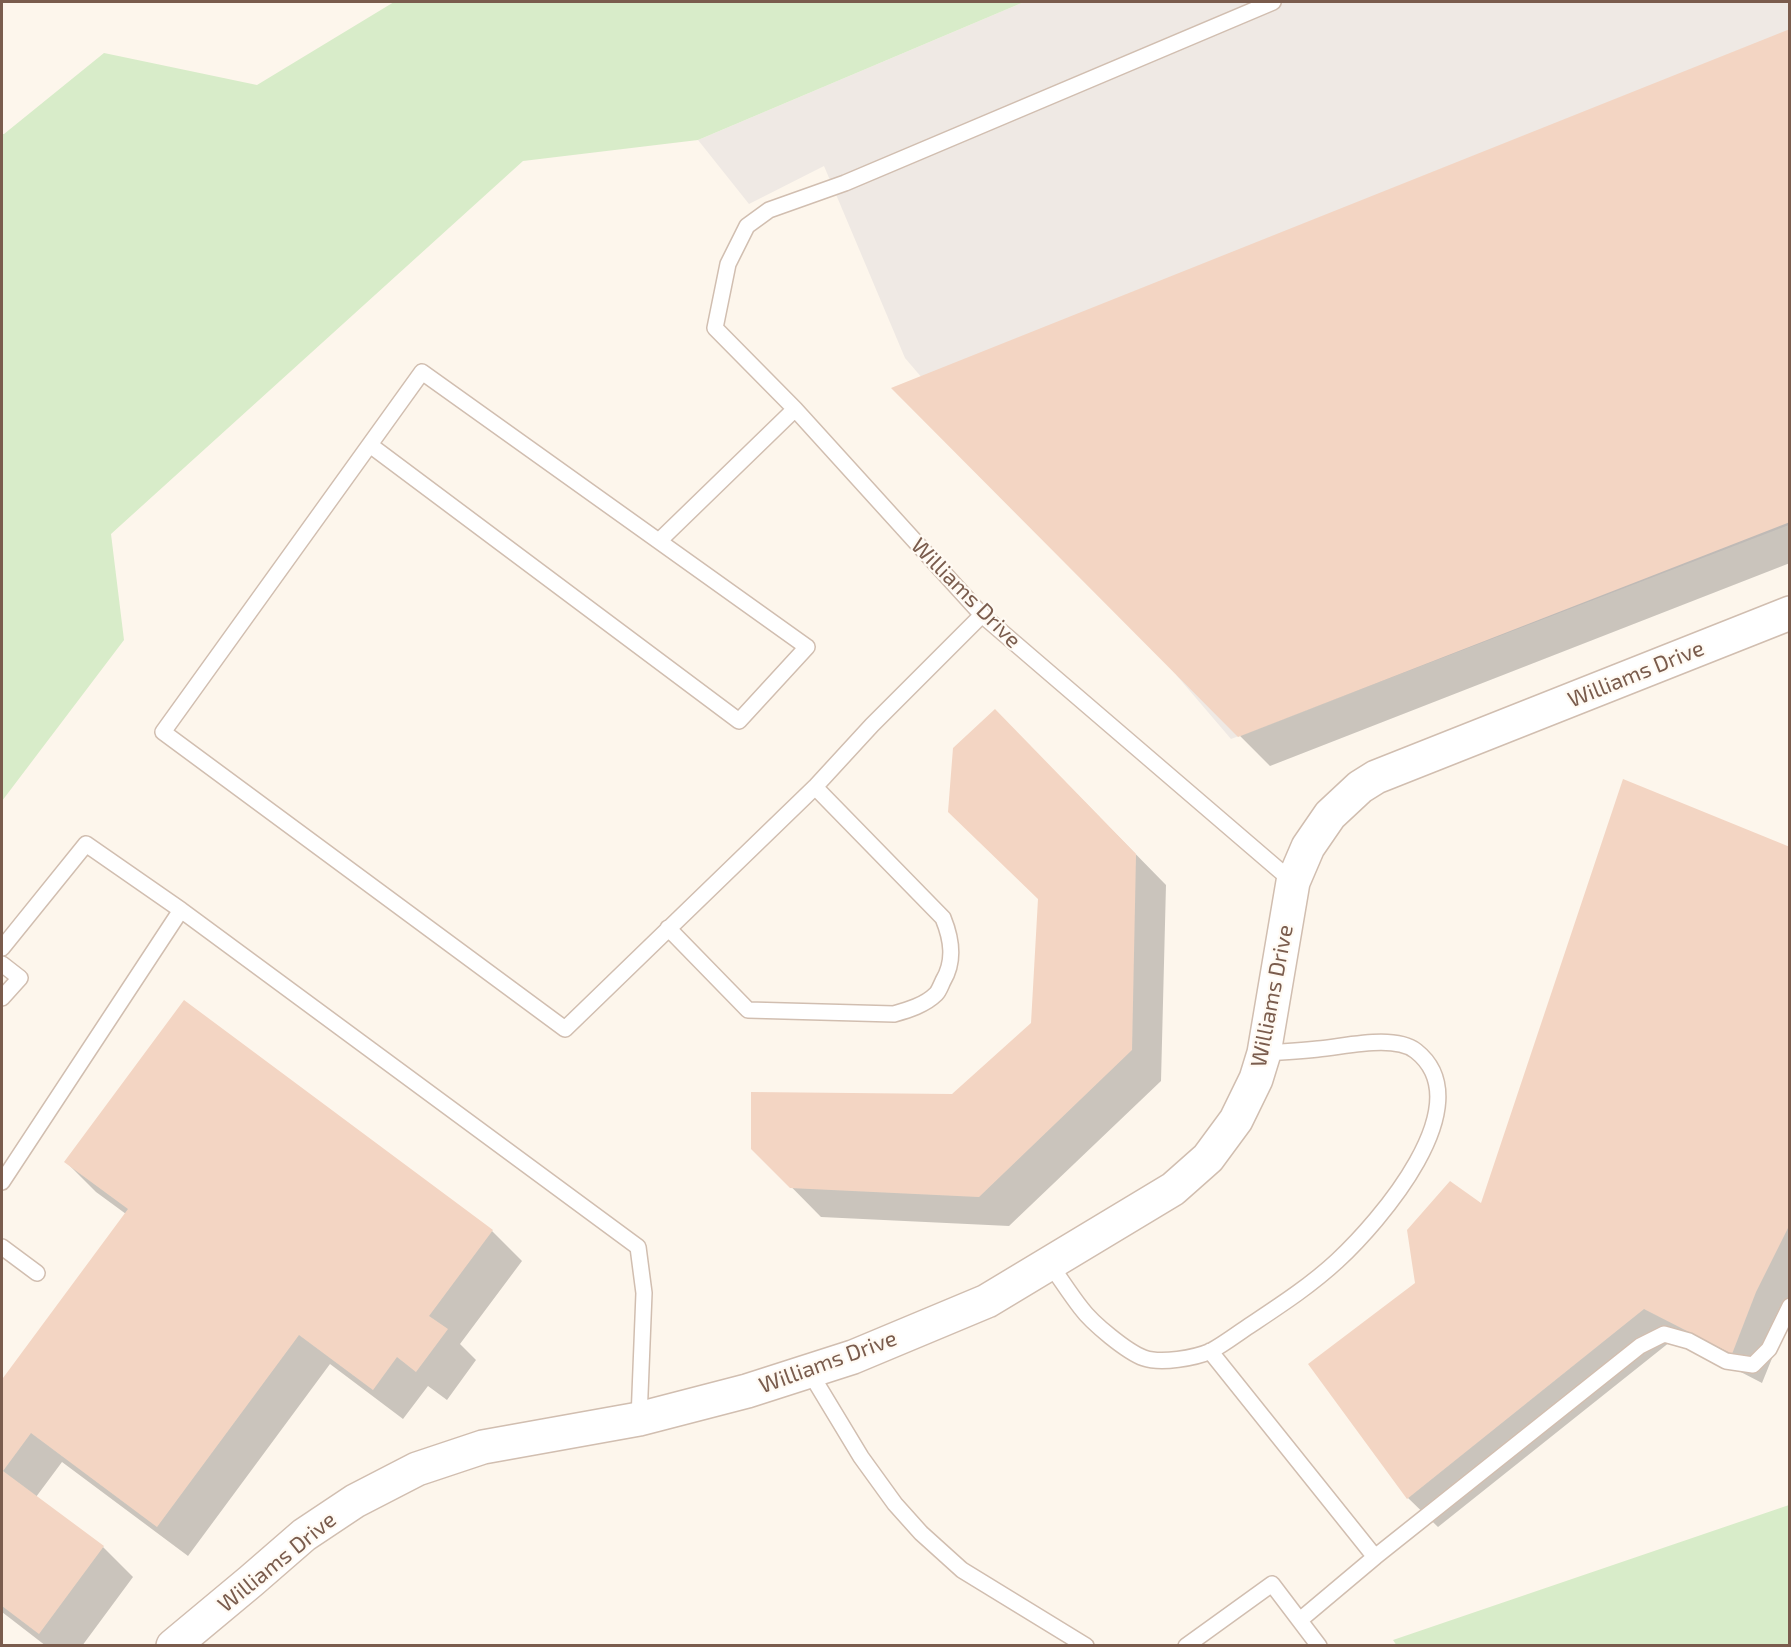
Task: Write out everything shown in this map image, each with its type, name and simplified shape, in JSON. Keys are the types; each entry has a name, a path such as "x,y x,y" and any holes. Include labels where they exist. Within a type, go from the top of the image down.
{"street":[{"name":"Williams Drive","path":"173,1646 304,1535 354,1501 417,1469 483,1447 639,1419 747,1391 853,1357 987,1301 1173,1189 1208,1158 1236,1120 1256,1078 1264,1053 1293,882 1308,847 1330,815 1360,787 1377,777 1790,613"}],"lane":[{"name":"Williams Drive","path":"1273,2 845,183 769,210 747,226 728,264 715,328 795,409 981,615 1293,882"},
{"path":"370,445 739,722 807,647 422,372 163,732 564,1029 815,788 872,725 981,615"},
{"path":"659,541 795,409"},
{"path":"668,928 748,1010 894,1014 913,1009 935,994 948,972 952,954 943,918 815,788"},
{"path":"2,948 87,844 181,910 638,1247 644,1293 639,1419"},
{"path":"2,1182 181,910"},
{"path":"2,964 20,978 2,998"},
{"path":"1049,1263 1082,1310 1120,1344 1145,1359 1169,1362 1210,1351 1284,1303 1336,1262 1374,1223 1408,1177 1429,1138 1437,1108 1437,1079 1415,1050 1402,1044 1357,1044 1264,1053"},
{"path":"2,1247 37,1273"},
{"path":"1300,1620 1640,1346 1664,1334 1689,1341 1726,1362 1753,1365 1769,1349 1790,1306"},
{"path":"1210,1351 1376,1557"},
{"path":"809,1371 861,1457 895,1504 921,1533 962,1570 1086,1646"},
{"path":"1186,1646 1272,1584 1319,1646"}],"shaded area":[{"path":"1024,2 1789,2 1789,525 1231,739 905,358 824,166 749,204 698,140"}],"green space":[{"path":"394,2 1024,2 698,140 523,161 111,534 124,640 2,801 2,134 104,53 257,85"},
{"path":"1789,1505 1789,1645 1397,1646 1393,1640"}],"building":[{"path":"1790,29 1790,522 1238,737 891,388"},
{"path":"995,709 1136,854 1132,1050 979,1197 790,1188 751,1149 751,1092 952,1094 1031,1023 1038,899 948,812 953,748"},
{"path":"1623,779 1790,847 1790,1224 1756,1292 1732,1354 1644,1309 1407,1499 1308,1364 1415,1283 1407,1230 1450,1181 1481,1203"},
{"path":"184,1000 493,1230 429,1316 448,1329 416,1372 397,1357 373,1390 299,1335 157,1527 31,1433 3,1471 104,1546 39,1634 2,1606 2,1376 3,1378 128,1209 64,1162"}]}
